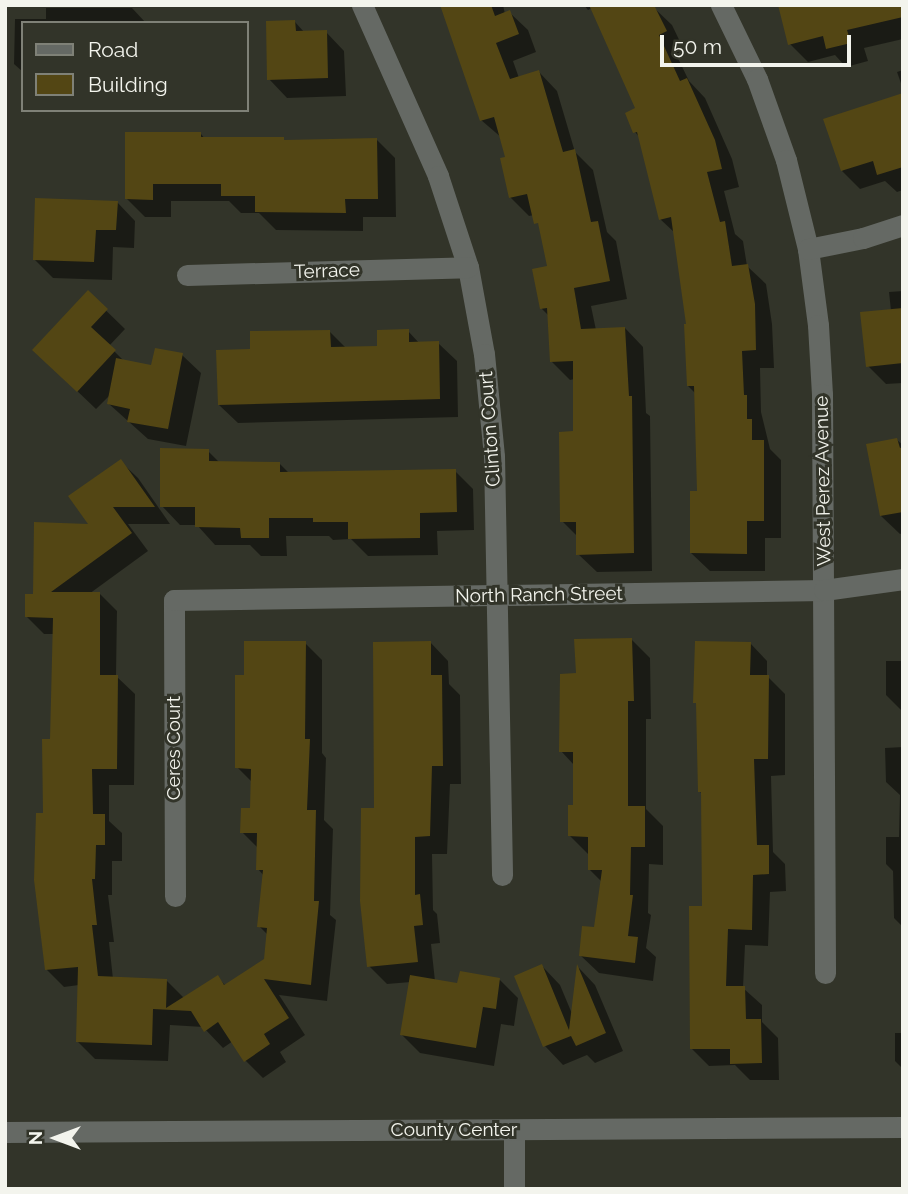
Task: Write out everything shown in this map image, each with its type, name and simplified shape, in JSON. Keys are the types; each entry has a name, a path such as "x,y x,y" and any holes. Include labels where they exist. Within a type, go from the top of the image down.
{"street":[{"name":"Clinton Court","path":"362,5 438,176 468,267 484,354 494,456 502,875"},
{"name":"West Perez Avenue","path":"721,5 761,90 786,160 808,249 822,394 825,973"},
{"path":"808,249 863,238 903,225"},
{"name":"Terrace","path":"187,275 468,267"},
{"name":"North Ranch Street","path":"174,600 824,590 903,579"},
{"name":"Ceres Court","path":"174,600 175,896"},
{"name":"County Center","path":"5,1132 903,1127"},
{"path":"513,1130 514,1189"}],"building":[{"path":"440,5 491,5 495,16 510,10 519,34 496,43 510,79 539,70 563,152 575,149 591,222 598,221 610,281 574,288 581,329 625,327 629,396 632,396 634,553 576,555 576,522 560,522 559,432 573,431 573,361 550,362 547,308 540,309 532,269 547,266 538,223 534,224 527,194 509,198 500,158 505,157 494,117 480,121"},
{"path":"589,5 654,5 667,31 659,35 680,81 687,78 715,140 722,169 707,172 720,222 725,221 732,266 748,264 755,304 756,350 742,351 744,395 747,395 747,419 752,419 752,440 764,440 764,521 747,521 747,554 690,553 690,491 697,491 694,386 687,386 686,324 671,217 659,220 637,132 633,133 625,113 635,108"},
{"path":"778,5 903,5 903,17 847,30 851,43 826,49 823,36 788,45"},
{"path":"295,20 296,31 327,30 328,78 267,80 266,21"},
{"path":"903,93 903,167 877,175 873,161 841,171 823,119"},
{"path":"125,132 201,132 201,137 284,137 284,140 377,138 378,199 345,199 346,213 255,212 255,196 221,196 221,184 153,184 153,200 125,199"},
{"path":"35,198 118,201 116,230 96,230 94,262 33,260"},
{"path":"88,290 108,309 91,327 116,350 77,392 32,350"},
{"path":"903,308 903,363 866,367 860,312"},
{"path":"409,329 409,342 439,341 440,399 218,405 216,350 250,349 250,331 330,330 331,347 377,346 377,330"},
{"path":"155,348 183,353 168,429 127,422 130,409 107,404 116,358 151,365"},
{"path":"897,438 900,448 903,447 903,512 880,516 866,444"},
{"path":"160,448 209,449 209,461 280,462 280,472 456,469 457,512 420,513 420,538 348,539 348,522 313,522 313,518 269,518 269,538 241,538 240,528 195,527 195,507 160,507"},
{"path":"121,459 155,507 113,507 132,533 51,592 100,592 100,675 118,675 117,769 92,769 93,814 105,814 105,845 96,845 95,879 92,879 97,925 92,925 98,976 167,979 166,1008 218,975 224,985 264,959 267,928 257,927 263,870 256,870 257,833 240,833 241,808 250,808 251,769 235,768 235,675 244,675 244,641 306,641 305,739 310,739 307,810 316,810 314,901 319,901 311,985 264,979 289,1018 264,1034 270,1044 244,1062 218,1022 204,1032 191,1011 153,1009 152,1045 76,1042 78,967 45,970 34,880 36,813 43,813 42,739 50,739 53,618 25,617 25,594 33,594 34,522 88,524 68,496"},
{"path":"632,638 634,701 628,701 628,806 645,806 645,847 631,847 630,895 633,895 628,936 638,937 635,963 579,956 582,926 594,927 602,870 588,870 588,837 568,836 568,805 573,805 573,752 559,752 560,674 576,673 574,639"},
{"path":"431,641 431,675 442,675 443,766 432,766 430,836 415,837 415,895 420,894 423,925 414,926 418,962 367,967 360,901 361,808 374,808 373,642"},
{"path":"695,641 751,642 750,675 769,675 768,759 754,759 757,845 769,845 769,874 753,875 752,930 728,929 726,986 745,986 746,1019 761,1019 762,1063 730,1064 730,1049 690,1049 689,906 702,906 701,792 698,792 696,703 693,703"},
{"path":"542,964 569,1030 577,964 606,1033 576,1046 571,1036 543,1047 514,976"},
{"path":"460,971 500,978 496,1009 483,1007 476,1048 400,1035 410,975 457,983"}]}
